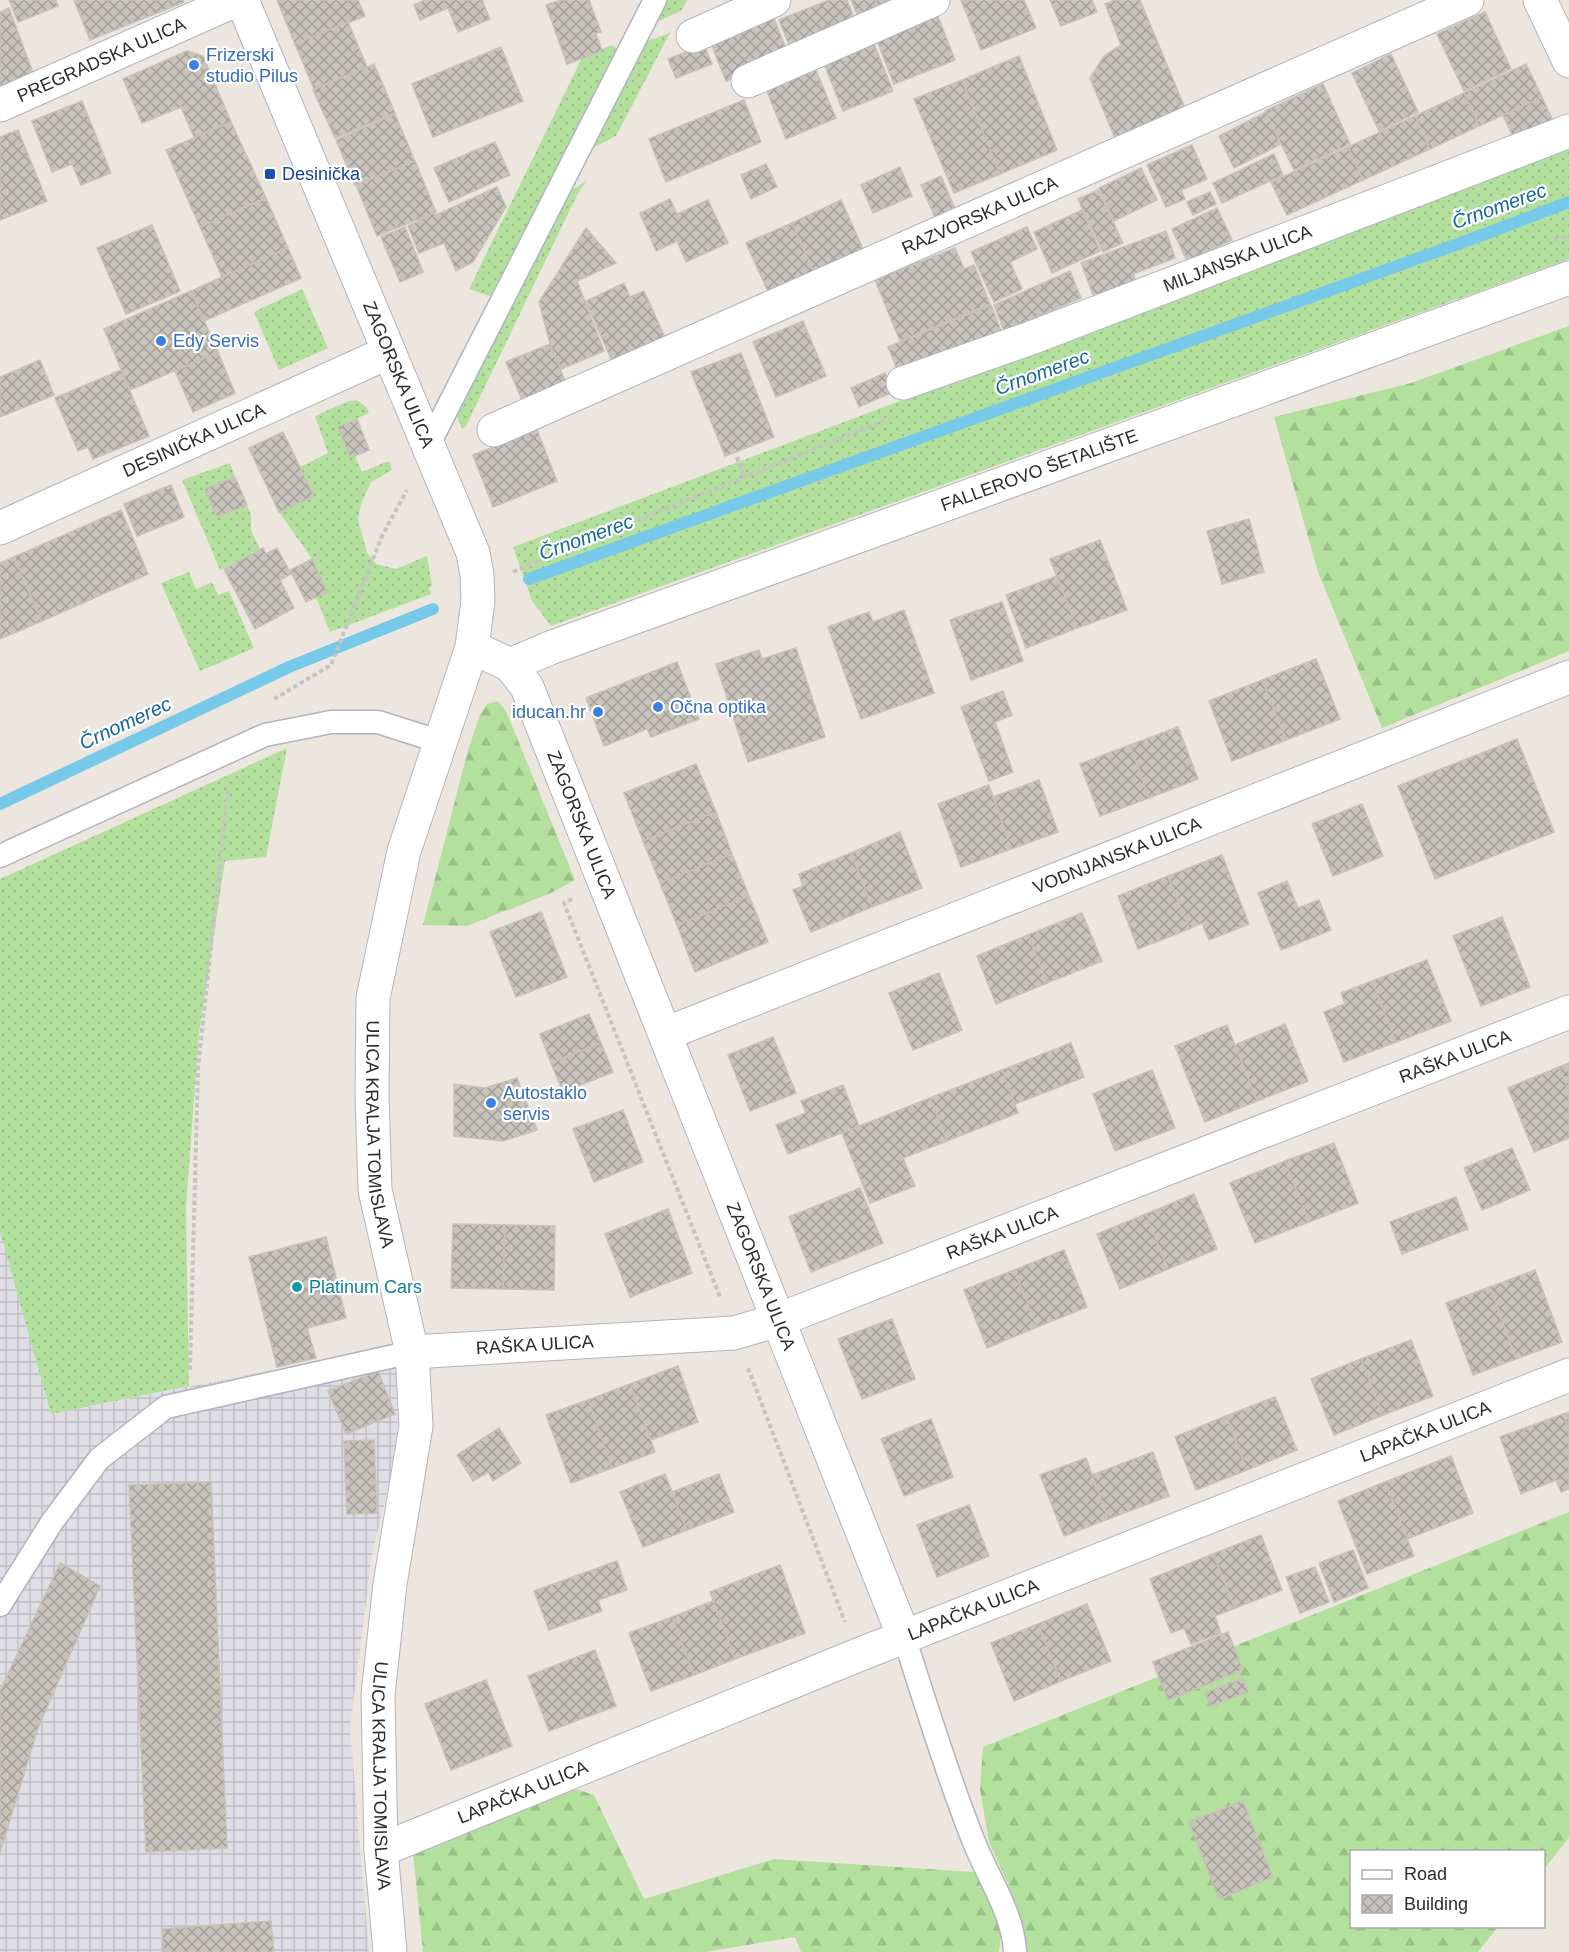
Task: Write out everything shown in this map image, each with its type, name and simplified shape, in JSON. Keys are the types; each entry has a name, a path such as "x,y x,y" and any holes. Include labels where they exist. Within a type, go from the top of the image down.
{"street":[{"name":"PREGRADSKA ULICA","path":"0,105 236,0"},
{"name":"ZAGORSKA ULICA","path":"242,0 473,553 477,574 478,601 472,646 510,665 527,687 904,1637"},
{"path":"693,36 774,0"},
{"path":"748,81 933,0"},
{"name":"RAZVORSKA ULICA","path":"494,430 1467,0"},
{"path":"1540,0 1569,61"},
{"name":"MILJANSKA ULICA","path":"903,383 1031,338 1569,131"},
{"name":"FALLEROVO ŠETALIŠTE","path":"510,665 573,640 1569,278"},
{"name":"DESINIĆKA ULICA","path":"0,528 389,352"},
{"name":"ULICA KRALJA TOMISLAVA","path":"390,1952 381,1850 378,1695 390,1584 416,1426 412,1352 375,1190 372,1095 373,998 404,851 472,646"},
{"name":"VODNJANSKA ULICA","path":"665,1034 1569,677"},
{"name":"RAŠKA ULICA","path":"412,1352 734,1333 778,1320 1569,1012"},
{"name":"LAPAČKA ULICA","path":"381,1850 904,1637 1569,1375"}],"lane":[{"path":"428,446 655,0"},
{"path":"0,856 265,735 331,722 378,722 441,742"},
{"path":"0,1605 52,1522 99,1459 166,1407 412,1352"},
{"path":"904,1637 972,1838 1006,1912 1014,1938 1015,1952"}],"path":[{"path":"736,457 744,477"},
{"path":"332,665 382,536 408,487"},
{"path":"512,573 566,549"},
{"path":"190,1402 189,1345 198,1068 229,785"},
{"path":"606,885 564,903 734,1333 858,1656"}],"shaded area":[{"path":"0,1232 51,1414 393,1346 402,1429 372,1555 350,1728 369,1952 0,1952"}],"green space":[{"path":"663,0 687,0 681,11 654,23"},
{"path":"670,33 616,136 591,149 645,42"},
{"path":"612,45 619,50 490,296 469,289 582,58"},
{"path":"1569,148 1569,259 551,626 532,601 513,547"},
{"path":"587,180 576,197 466,426 462,429 456,414 565,195"},
{"path":"302,289 328,348 279,370 254,312"},
{"path":"1569,326 1569,651 1382,728 1318,572 1274,417 1411,383"},
{"path":"357,400 366,407 369,413 338,427 350,457 355,456 362,472 386,462 390,462 392,470 371,482 361,504 358,519 367,553 376,564 396,569 427,556 432,586 429,588 431,594 330,632 316,597 327,592 312,559 279,512 314,496 300,467 328,453 315,416 349,401"},
{"path":"230,463 235,477 205,489 217,517 247,505 251,514 251,530 260,549 220,570 182,480"},
{"path":"189,572 196,589 212,582 218,595 229,591 254,648 200,671 161,583"},
{"path":"498,701 506,711 575,880 551,893 467,926 423,925 468,750 480,715 487,704"},
{"path":"287,748 266,857 225,861 199,1033 186,1207 189,1386 51,1414 0,1232 0,879"},
{"path":"1569,1512 1569,1838 1545,1868 1545,1850 1350,1850 1350,1928 1497,1928 1478,1952 1027,1952 1009,1886 989,1842 980,1789 983,1747"},
{"path":"563,1785 594,1795 644,1899 774,1859 974,1872 1002,1924 999,1952 801,1952 795,1937 705,1952 423,1952 412,1843"}],"building":[{"path":"9,0 56,0 58,6 18,22"},
{"path":"74,0 183,0 184,2 90,40"},
{"path":"277,0 358,0 365,16 295,44"},
{"path":"425,0 482,0 490,19 458,32 448,8 420,20 414,5"},
{"path":"561,0 589,0 601,32 596,33 602,51 567,64 546,5"},
{"path":"829,0 847,0 858,28 793,55 779,20"},
{"path":"851,0 910,0 860,21"},
{"path":"961,0 1024,0 1036,28 981,50"},
{"path":"1050,0 1092,0 1097,12 1061,26"},
{"path":"1115,0 1140,0 1187,113 1117,143 1090,78 1104,56 1121,45 1105,4"},
{"path":"9,8 36,81 0,95 0,12"},
{"path":"935,9 955,60 894,84 874,33"},
{"path":"1485,12 1511,69 1464,91 1437,34"},
{"path":"773,16 789,56 726,81 710,41"},
{"path":"348,22 367,67 314,89 295,44"},
{"path":"870,34 893,91 843,111 820,54"},
{"path":"704,45 712,64 676,78 668,59"},
{"path":"501,47 523,101 433,137 412,84"},
{"path":"187,51 203,56 231,122 194,137 181,107 142,123 123,79"},
{"path":"1391,54 1418,112 1379,131 1352,73"},
{"path":"1019,56 1057,150 1000,174 962,80"},
{"path":"812,61 836,118 786,139 763,81"},
{"path":"374,64 395,113 335,138 313,90"},
{"path":"1526,64 1542,97 1479,126 1464,93"},
{"path":"962,80 1000,174 954,193 914,99"},
{"path":"1323,84 1350,144 1294,170 1265,111"},
{"path":"1464,93 1479,126 1430,149 1415,116"},
{"path":"1542,97 1553,121 1514,139 1503,115"},
{"path":"744,100 761,142 666,182 649,139"},
{"path":"82,101 111,173 81,185 72,164 52,172 32,121"},
{"path":"1266,112 1281,144 1234,168 1219,136"},
{"path":"395,114 415,161 355,185 336,140"},
{"path":"1415,116 1430,149 1363,180 1348,147"},
{"path":"231,122 266,198 200,227 166,150"},
{"path":"18,130 47,201 0,220 0,137"},
{"path":"495,142 510,175 449,202 434,168"},
{"path":"1192,145 1207,179 1181,190 1185,199 1166,207 1147,165"},
{"path":"1348,147 1363,180 1287,215 1271,182"},
{"path":"1274,154 1283,175 1222,203 1213,183"},
{"path":"415,161 436,212 377,236 356,185"},
{"path":"766,164 777,187 751,199 741,175"},
{"path":"900,167 912,196 873,213 861,185"},
{"path":"1141,168 1157,200 1114,221 1099,188"},
{"path":"941,176 957,213 937,222 921,185"},
{"path":"497,187 506,207 473,262 456,271 444,243 419,253 408,226 433,213 436,215"},
{"path":"1098,190 1123,243 1103,252 1078,199"},
{"path":"1210,192 1216,204 1193,215 1187,202"},
{"path":"266,198 288,248 222,277 200,227"},
{"path":"670,199 677,214 708,200 728,243 686,262 677,241 656,251 640,213"},
{"path":"841,200 865,253 815,275 792,223"},
{"path":"1217,208 1232,240 1187,261 1172,229"},
{"path":"1082,210 1100,251 1052,273 1034,232"},
{"path":"792,223 815,275 770,296 746,243"},
{"path":"152,225 180,291 126,314 97,248"},
{"path":"405,227 423,272 400,282 381,237"},
{"path":"1027,227 1037,249 1010,262 1022,289 994,302 971,252"},
{"path":"586,228 616,263 577,281 604,351 561,369 550,344 539,302"},
{"path":"1166,231 1175,258 1133,274 1139,289 1097,305 1081,263"},
{"path":"288,248 301,278 204,321 191,291"},
{"path":"955,248 964,269 974,265 990,304 900,341 875,280"},
{"path":"1070,271 1081,298 1004,331 994,305"},
{"path":"624,283 630,297 644,291 667,342 614,366 586,301"},
{"name":"Edy Servis","path":"191,291 218,352 130,390 104,329"},
{"path":"991,305 1001,331 899,374 888,347"},
{"path":"803,321 826,376 776,397 753,342"},
{"path":"550,344 566,383 522,400 506,362"},
{"path":"218,352 235,393 193,412 175,371"},
{"path":"741,353 774,437 725,456 691,372"},
{"path":"40,360 54,395 0,417 0,377"},
{"path":"121,370 149,436 93,459 88,447 78,451 55,398"},
{"path":"885,373 893,392 859,407 851,388"},
{"path":"357,419 369,450 350,458 338,427"},
{"path":"537,430 557,481 493,507 473,455"},
{"path":"283,432 314,496 279,512 249,448"},
{"path":"235,477 247,505 217,517 205,489"},
{"path":"171,485 184,517 137,536 124,504"},
{"path":"121,510 148,574 42,621 14,557"},
{"path":"1249,519 1264,572 1222,584 1207,531"},
{"path":"1100,540 1127,610 1077,628 1050,559"},
{"path":"263,548 266,554 277,548 291,574 280,580 294,608 255,629 224,569"},
{"path":"14,557 42,621 0,639 0,563"},
{"path":"312,559 327,592 306,602 290,570"},
{"path":"1057,576 1077,628 1026,648 1006,595"},
{"path":"1002,602 1023,661 971,680 950,620"},
{"path":"904,610 934,693 861,719 828,627 869,612 873,622"},
{"path":"796,648 825,737 748,762 716,664 759,650 762,659"},
{"path":"1316,659 1340,719 1286,740 1262,680"},
{"path":"677,662 699,719 651,737 647,729 604,746 586,698"},
{"path":"1262,680 1286,740 1232,761 1209,701"},
{"path":"1003,691 1012,715 995,722 1013,772 989,781 961,707"},
{"path":"1178,727 1198,779 1149,798 1130,745"},
{"path":"1517,739 1554,832 1435,879 1398,786"},
{"path":"1130,745 1149,798 1100,816 1080,764"},
{"path":"696,764 716,812 643,841 624,793"},
{"path":"1039,780 1058,832 1011,849 993,797"},
{"path":"989,785 1011,849 961,867 938,804"},
{"path":"1362,804 1383,856 1333,876 1312,824"},
{"path":"716,812 732,854 660,883 643,841"},
{"path":"900,832 922,888 872,907 851,853"},
{"path":"851,853 872,907 811,932 793,890 803,886 799,874"},
{"path":"732,854 749,896 677,925 660,883"},
{"path":"1222,855 1249,924 1209,940 1202,923 1189,929 1168,876"},
{"path":"1168,876 1189,929 1138,949 1118,896"},
{"path":"1287,881 1298,908 1319,900 1331,930 1281,950 1258,893"},
{"path":"749,896 768,942 695,972 677,925"},
{"path":"541,912 567,977 516,997 490,932"},
{"path":"1082,913 1102,961 1047,983 1028,935"},
{"path":"1502,917 1530,987 1481,1006 1453,936"},
{"path":"1028,935 1047,983 996,1004 977,956"},
{"path":"1427,960 1451,1021 1396,1042 1372,981"},
{"path":"939,973 962,1030 913,1050 889,993"},
{"path":"1372,981 1396,1042 1344,1062 1324,1012 1345,1004 1341,993"},
{"path":"589,1014 601,1043 551,1063 540,1034"},
{"path":"1285,1024 1308,1081 1257,1101 1235,1045"},
{"path":"1227,1025 1257,1101 1205,1122 1175,1046"},
{"path":"773,1037 796,1093 750,1111 728,1055"},
{"path":"601,1043 613,1072 563,1092 551,1063"},
{"path":"1071,1043 1084,1077 1015,1104 1002,1070"},
{"path":"1569,1063 1569,1092 1559,1067"},
{"path":"1559,1067 1569,1092 1569,1138 1534,1152 1508,1088"},
{"path":"1002,1070 1018,1113 947,1141 930,1098"},
{"path":"1152,1070 1175,1128 1115,1151 1093,1094"},
{"path":"517,1078 537,1130 503,1141 454,1136 454,1084 485,1088"},
{"path":"843,1085 859,1126 788,1154 776,1125 806,1113 801,1101"},
{"path":"930,1098 947,1141 903,1158 915,1186 870,1203 842,1133"},
{"path":"623,1110 643,1162 594,1182 573,1129"},
{"path":"1334,1143 1358,1203 1309,1222 1285,1161"},
{"path":"1512,1148 1530,1190 1482,1210 1464,1168"},
{"path":"1285,1161 1309,1222 1255,1243 1230,1183"},
{"path":"860,1188 883,1243 811,1272 789,1217"},
{"path":"1194,1194 1217,1249 1168,1269 1146,1214"},
{"path":"1456,1197 1468,1229 1402,1254 1390,1222"},
{"path":"668,1209 692,1273 630,1297 605,1234"},
{"path":"1146,1214 1168,1269 1120,1289 1097,1234"},
{"path":"453,1224 505,1225 503,1289 451,1288"},
{"path":"505,1225 555,1226 554,1290 503,1289"},
{"name":"Platinum Cars","path":"326,1237 346,1318 307,1328 316,1358 277,1367 249,1257"},
{"path":"1064,1250 1087,1307 1037,1327 1014,1270"},
{"path":"1014,1270 1037,1327 987,1348 964,1290"},
{"path":"1535,1270 1562,1342 1516,1359 1490,1287"},
{"path":"1490,1287 1516,1359 1473,1375 1446,1303"},
{"path":"892,1319 915,1379 862,1399 838,1339"},
{"path":"1411,1340 1433,1396 1383,1415 1361,1359"},
{"path":"1361,1359 1383,1415 1334,1435 1311,1379"},
{"path":"678,1366 698,1422 651,1440 630,1384"},
{"path":"378,1371 395,1414 346,1434 328,1391"},
{"path":"630,1384 655,1452 612,1468 588,1400"},
{"path":"1275,1397 1297,1450 1247,1470 1226,1416"},
{"path":"588,1400 612,1468 571,1483 546,1415"},
{"path":"1569,1412 1569,1430 1563,1414"},
{"path":"1563,1414 1569,1430 1569,1489 1561,1492 1556,1480 1521,1494 1500,1437"},
{"path":"1226,1416 1247,1470 1196,1490 1175,1437"},
{"path":"931,1419 953,1477 904,1496 881,1439"},
{"path":"499,1428 521,1463 493,1481 488,1472 473,1481 457,1455"},
{"path":"374,1440 377,1513 347,1514 344,1441"},
{"path":"1153,1452 1169,1496 1108,1519 1092,1475"},
{"path":"1451,1456 1473,1513 1407,1539 1385,1482"},
{"path":"1086,1458 1108,1519 1064,1536 1040,1475"},
{"path":"665,1474 687,1530 643,1547 620,1492"},
{"path":"719,1474 734,1512 687,1530 672,1492"},
{"path":"211,1482 227,1848 146,1852 129,1485"},
{"path":"1385,1482 1414,1556 1367,1574 1338,1501"},
{"path":"969,1505 989,1556 937,1577 917,1525"},
{"path":"1261,1535 1282,1590 1235,1608 1213,1554"},
{"path":"1353,1550 1368,1588 1334,1602 1319,1563"},
{"path":"1213,1554 1235,1608 1215,1616 1221,1633 1191,1644 1184,1628 1171,1633 1150,1579"},
{"path":"617,1561 627,1590 598,1600 602,1611 549,1630 534,1591"},
{"path":"60,1563 100,1586 38,1728 0,1853 0,1691"},
{"path":"780,1565 805,1633 735,1659 710,1592"},
{"path":"1315,1567 1329,1602 1300,1613 1286,1577"},
{"path":"713,1601 735,1659 694,1675 672,1617"},
{"path":"1087,1604 1111,1661 1061,1681 1038,1624"},
{"path":"672,1617 694,1675 651,1691 629,1633"},
{"path":"1038,1624 1061,1681 1014,1701 991,1643"},
{"path":"1228,1632 1243,1670 1168,1700 1153,1662"},
{"path":"595,1650 616,1706 549,1731 528,1676"},
{"path":"1243,1678 1248,1692 1211,1706 1205,1693"},
{"path":"486,1680 512,1746 451,1770 425,1704"},
{"path":"1243,1801 1273,1877 1219,1899 1189,1822"},
{"path":"271,1921 274,1952 163,1952 162,1929"}],"waterway":[{"name":"Črnomerec","path":"529,579 1569,202"},
{"name":"Črnomerec","path":"0,804 289,667 433,609"}],"place":[{"name":"Frizerski studio Pilus","path":"194,65"},
{"name":"Desinička","path":"270,174"},
{"name":"Edy Servis","path":"161,341"},
{"name":"Očna optika","path":"658,707"},
{"name":"iducan.hr","path":"598,712"},
{"name":"Autostaklo servis","path":"491,1103"},
{"name":"Platinum Cars","path":"297,1287"}]}
